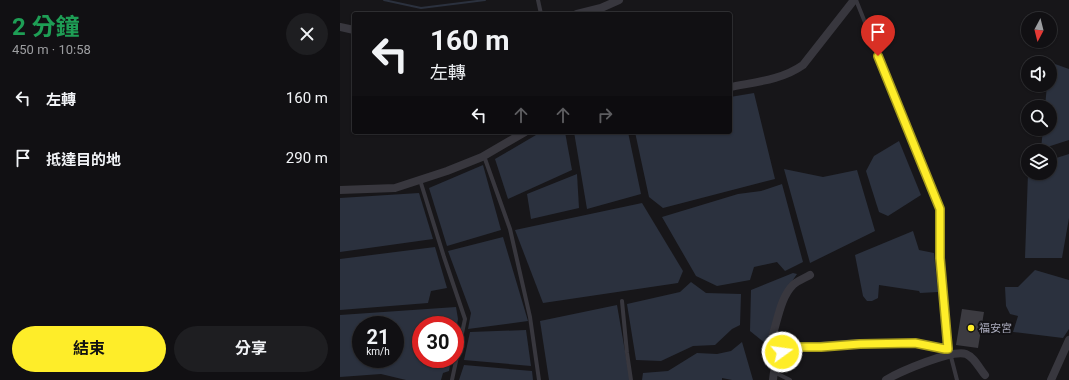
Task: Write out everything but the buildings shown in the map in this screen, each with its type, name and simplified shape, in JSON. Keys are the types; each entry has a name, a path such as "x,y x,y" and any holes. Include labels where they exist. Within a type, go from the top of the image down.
{"street":[{"path":"585,12 601,8 619,0"},
{"path":"732,87 777,78 793,72 803,65 855,0"},
{"path":"340,27 352,30"},
{"path":"340,190 395,188 447,172 484,156 522,134"},
{"path":"782,352 773,334 779,312 785,297 794,284 810,276"},
{"path":"1052,380 1069,340"},
{"path":"773,376 782,352 790,348 797,347 915,343 945,349 949,352"},
{"path":"886,380 911,367 949,352 964,353 971,357 985,375"}],"lane":[{"path":"538,0 541,12"},
{"path":"855,0 940,209 940,258 949,352 957,380"},
{"path":"484,156 510,229 530,317 539,380"},
{"path":"420,180 465,319 452,380"},
{"path":"622,301 631,380"},
{"path":"773,376 790,380"}],"water":[{"path":"1057,65 1069,69 1069,140 1057,144 1042,144 1042,136 1057,136 1057,100 1046,100 1046,92 1057,92"},
{"path":"754,93 775,179 663,208 649,197 635,134 732,134 732,97"},
{"path":"565,134 572,170 508,199 495,159 536,135"},
{"path":"574,134 628,134 641,194 587,209"},
{"path":"899,141 921,195 888,216 879,212 866,171 874,156"},
{"path":"1069,154 1069,218 1062,258 1025,258 1028,180 1057,180 1057,158"},
{"path":"483,165 501,230 447,246 429,188"},
{"path":"784,169 823,177 857,170 875,231 810,263"},
{"path":"577,174 579,208 531,219 527,194"},
{"path":"782,184 803,262 785,271 777,262 754,267 750,280 717,286 696,276 662,217 738,194 761,191"},
{"path":"419,193 433,239 340,252 340,198"},
{"path":"642,203 683,271 678,283 543,303 515,230"},
{"path":"913,231 919,250 934,253 938,292 920,293 919,291 879,285 878,298 872,301 867,301 863,296 855,255"},
{"path":"503,237 528,321 468,329 471,313 448,251"},
{"path":"435,247 447,288 431,291 428,303 340,310 340,259"},
{"path":"1035,270 1069,280 1069,329 1063,338 1013,332 1018,316 1010,314 1006,306 1005,287 1018,287"},
{"path":"793,273 797,274 788,287 775,329 780,350 776,352 750,331 751,290"},
{"path":"691,282 706,293 741,294 740,325 732,329 715,345 693,346 661,361 636,360 627,304 680,292"},
{"path":"617,305 630,380 549,380 540,321"},
{"path":"456,307 458,316 412,316 412,368 450,368 449,371 443,373 441,380 406,380 381,374 340,377 340,315"},
{"path":"526,330 531,366 464,360 470,332"},
{"path":"742,342 753,380 732,380 722,378 722,380 642,380 643,373 668,371 697,353 717,354 731,351"},
{"path":"464,365 532,371 533,380 459,380"}],"waterway":[{"path":"384,0 421,8 485,0"}],"place":[{"name":"福安宮","path":"971,328"}],"route":[{"path":"782,352 790,348 797,347 821,347 842,344 915,343 948,349 940,258 940,209 878,56"}]}
